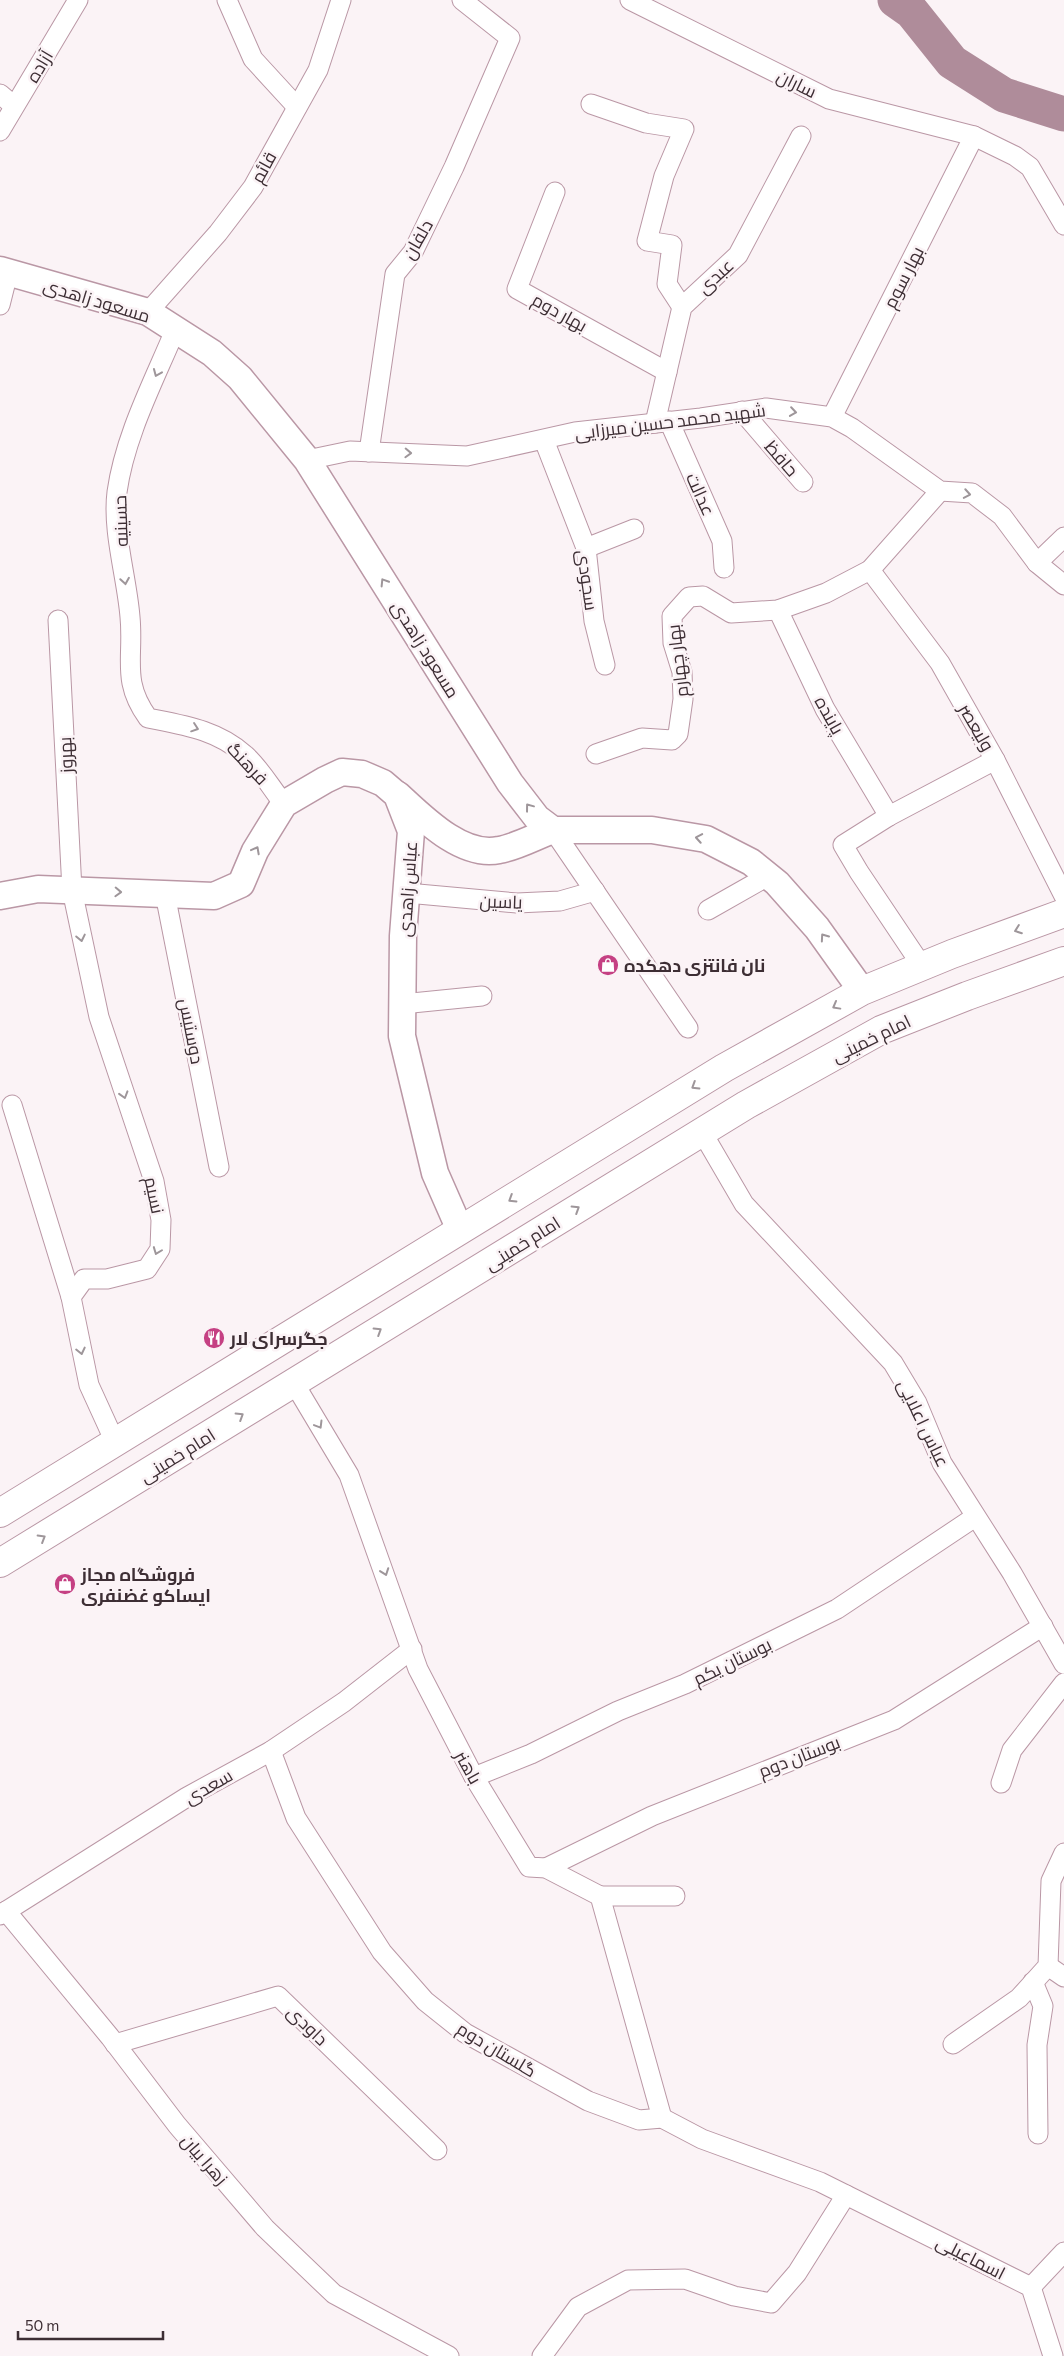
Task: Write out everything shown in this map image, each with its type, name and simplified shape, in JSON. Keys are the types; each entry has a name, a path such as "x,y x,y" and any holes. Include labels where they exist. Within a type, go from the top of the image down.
{"highway":[{"path":"0,1513 724,1068 862,991 922,966 1064,913"},
{"name":"امام خمینی","path":"0,1563 746,1105 881,1030 1064,961"},
{"path":"115,1442 133,1482"}],"street":[{"name":"آزاده","path":"0,131 78,0"},
{"path":"227,0 253,59 297,107"},
{"name":"قائم","path":"148,312 218,233 253,187 318,70 341,0"},
{"name":"دلفان","path":"369,452 395,274 413,252 454,167 510,38 462,0"},
{"name":"ساران","path":"630,0 829,99 974,136 1024,160 1064,225"},
{"path":"0,94 14,106"},
{"path":"591,104 646,123 684,129 664,176 647,241 672,245 666,284 682,307"},
{"name":"عبدی","path":"662,422 667,372 682,307 738,255 801,136"},
{"name":"بهار سوم","path":"832,417 974,136"},
{"name":"بهار دوم","path":"555,192 517,289 667,372"},
{"path":"0,305 4,272"},
{"name":"مسعود زاهدی","path":"4,272 148,312 176,328 212,353 240,378 307,460 510,783 537,818 553,830"},
{"name":"حسینیه","path":"148,718 136,702 131,687 130,616 119,545 117,494 129,444 176,328"},
{"name":"شهید محمد حسین میرزایی","path":"307,460 350,451 466,456 575,432 766,408 832,417 852,428 940,491"},
{"name":"حافظ","path":"742,411 803,482"},
{"name":"عدالت","path":"662,422 722,541 724,568"},
{"name":"سجودی","path":"544,440 586,548 594,621 605,665"},
{"path":"940,491 972,493 1002,516 1037,562 1064,585"},
{"name":"بهار چهارم","path":"596,754 642,738 672,740 678,734 683,699 682,672 673,643 672,616 689,597 703,596 731,614 778,610 826,593 870,570 940,491"},
{"path":"586,548 634,529"},
{"path":"1037,562 1064,537"},
{"name":"ولیعصر","path":"870,570 940,663 995,760 1064,896"},
{"name":"پاینده","path":"778,610 825,709 889,816"},
{"name":"بهروز","path":"58,620 72,890"},
{"name":"فرهنگ","path":"148,718 188,726 225,738 246,756 284,804"},
{"path":"922,966 843,845 889,816 995,760"},
{"path":"0,896 38,889 214,896 241,884 255,851 284,804 342,772 362,774 383,783 420,815 459,843 478,850 498,851 553,830 652,830 706,839 751,862 768,876 817,928 862,991"},
{"name":"عباس زاهدی","path":"397,795 411,831 402,1036 435,1172 460,1230"},
{"path":"553,830 688,1028"},
{"path":"708,910 768,876"},
{"name":"نسیم","path":"71,1297 84,1279 107,1280 147,1269 160,1249 161,1220 154,1181 99,1017 72,890"},
{"name":"یاسین","path":"407,893 517,903 560,901 595,891"},
{"name":"دوستیس","path":"165,894 219,1167"},
{"path":"402,1004 482,996"},
{"path":"12,1105 71,1297 89,1385 115,1442"},
{"name":"عباس اعلایی","path":"702,1132 744,1204 893,1363 917,1403 942,1463 1043,1626 1064,1664"},
{"name":"باهنر","path":"294,1383 349,1475 418,1669 474,1777 529,1867 546,1868 600,1896"},
{"name":"بوستان یکم","path":"474,1777 685,1684 837,1609 975,1517"},
{"name":"بوستان دوم","path":"546,1868 652,1816 894,1720 1043,1626"},
{"name":"سعدی","path":"3,1913 187,1797 271,1751 344,1702 412,1649"},
{"path":"1001,1783 1012,1750 1064,1683"},
{"name":"گلستان دوم","path":"271,1751 296,1818 382,1952 425,2001 465,2033 588,2101 639,2120 662,2118"},
{"path":"953,2044 1019,1998 1048,1966 1057,1927 1051,1881 1064,1853"},
{"path":"542,2356 578,2307 628,2280 685,2279 734,2296 771,2303 797,2274 846,2195 820,2182 702,2139 662,2118 600,1896 675,1896"},
{"name":"زهرا بیان","path":"3,1913 115,2044 177,2125 265,2228 334,2294 449,2356"},
{"path":"1048,1966 1064,1977"},
{"path":"1033,1982 1043,2006 1036,2046 1038,2134"},
{"name":"داودی","path":"115,2044 278,1996 437,2150"},
{"name":"اسماعیلی","path":"846,2195 1031,2287"},
{"path":"1053,2356 1031,2287 1064,2252"}],"waterway":[{"path":"895,0 912,12 952,62 1004,95 1064,114"}],"place":[{"name":"نان فانتزی دهکده","path":"608,965"},
{"name":"جگرسرای لار","path":"214,1338"},
{"name":"فروشگاه مجاز ایساکو غضنفری","path":"65,1584"}]}
